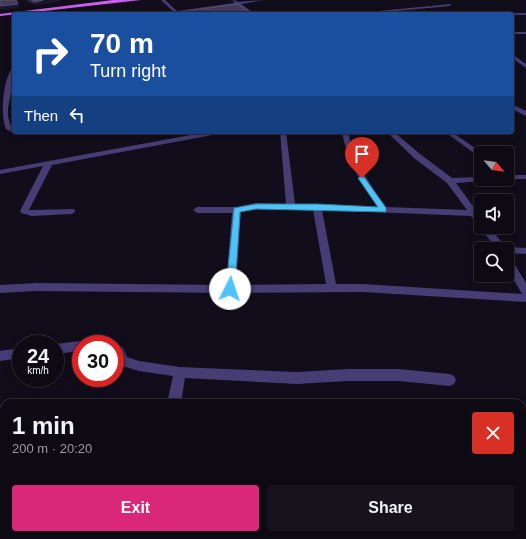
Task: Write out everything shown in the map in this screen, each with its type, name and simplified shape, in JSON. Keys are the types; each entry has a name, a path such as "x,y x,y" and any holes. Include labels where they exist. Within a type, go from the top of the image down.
{"main road":[{"path":"30,12 122,0"},
{"path":"46,12 139,0"},
{"path":"0,16 12,14"},
{"path":"0,16 12,14"}],"street":[{"path":"163,0 176,12"},
{"path":"182,12 237,2 262,0"},
{"path":"445,0 460,12"},
{"path":"237,2 250,12"},
{"path":"375,12 450,5"},
{"path":"514,14 526,14"},
{"path":"514,33 526,33"},
{"path":"514,57 524,64"},
{"path":"514,65 524,64"},
{"path":"12,75 5,98 5,121 8,127 12,130"},
{"path":"514,107 526,114"},
{"path":"0,172 207,134"},
{"path":"283,134 291,207"},
{"path":"345,134 347,146 355,168 384,210"},
{"path":"392,134 417,156 450,181 473,213"},
{"path":"451,134 474,151"},
{"path":"48,164 24,211 32,213 70,211"},
{"path":"514,176 526,177"},
{"path":"450,181 474,179"},
{"path":"197,210 237,210 256,206 473,213"},
{"path":"317,207 332,288"},
{"path":"230,289 237,210"},
{"path":"490,234 496,242"},
{"path":"514,250 526,251"},
{"path":"514,271 526,292"},
{"path":"0,289 44,287 230,289 363,288 526,298"},
{"path":"0,356 12,354"},
{"path":"124,361 139,366 180,372 297,378 347,375 399,375 450,380"},
{"path":"175,399 180,372"}],"building":[{"path":"0,0 16,0 18,4 0,6"},
{"path":"32,0 43,0 35,2"},
{"path":"238,4 248,12 202,12 201,9"}],"route":[{"path":"230,289 237,210 256,206 384,210 368,189 362,178"}]}
